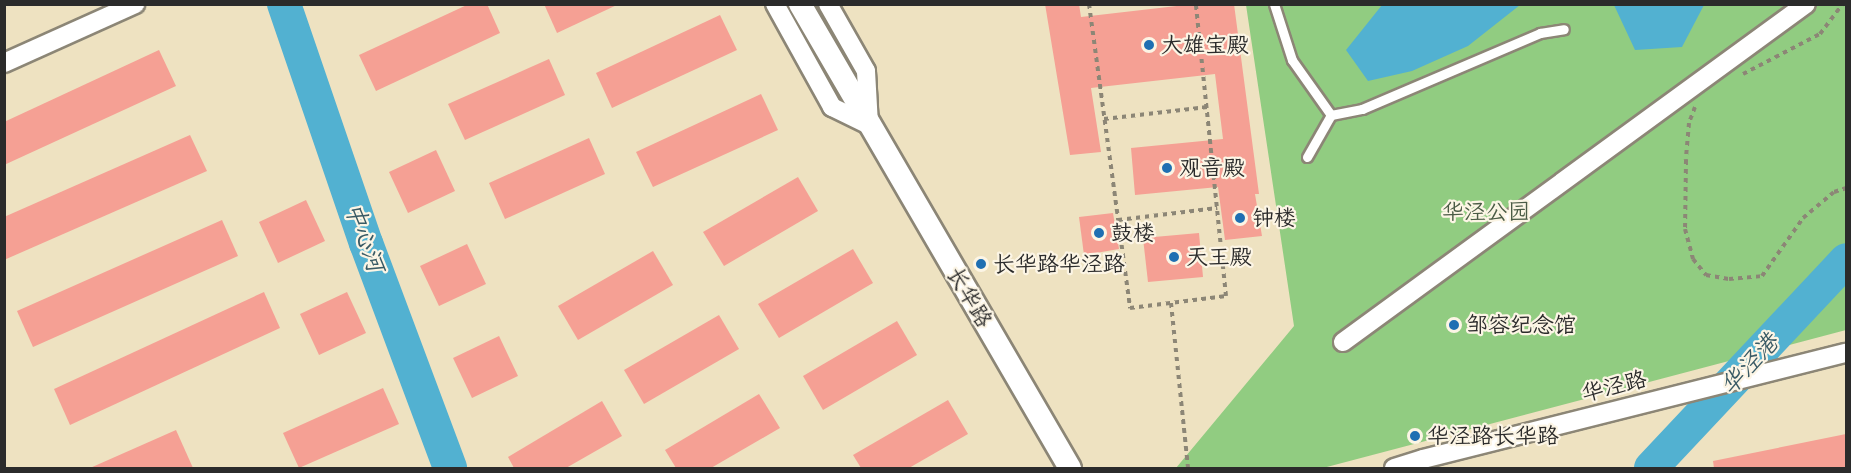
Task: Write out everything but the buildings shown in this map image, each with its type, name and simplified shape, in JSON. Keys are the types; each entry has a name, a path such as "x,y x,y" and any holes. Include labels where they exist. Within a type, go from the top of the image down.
{"street":[{"path":"4,63 135,4"},
{"path":"775,4 832,106 869,125"},
{"name":"长华路","path":"801,4 869,125 1070,468"},
{"name":"长华路","path":"828,4 866,72 869,125"},
{"path":"1343,342 1806,4"},
{"name":"华泾路","path":"1394,468 1692,390 1846,353"}],"lane":[{"path":"1274,4 1292,60 1331,115"},
{"path":"1307,157 1331,115 1362,109 1540,33 1564,29"}],"path":[{"path":"1089,4 1130,308 1226,296 1196,4"},
{"path":"1738,77 1773,61 1820,34 1843,4"},
{"path":"1695,104 1689,123 1686,160 1685,229 1693,259 1706,275 1729,279 1762,276 1803,218 1834,192 1846,188"},
{"path":"1104,119 1207,107"},
{"path":"1118,220 1217,208"},
{"path":"1171,303 1188,468"}],"green space":[{"name":"华泾公园","path":"1246,5 1846,5 1846,330 1323,468 1176,468 1294,326"}],"water":[{"path":"1382,5 1520,5 1468,46 1412,71 1368,81 1346,50"},
{"path":"1614,5 1704,5 1682,47 1635,50"}],"waterway":[{"name":"中心河","path":"284,4 366,243 450,468"},
{"name":"华泾港","path":"1651,468 1846,260"}],"place":[{"name":"大雄宝殿","path":"1149,45"},
{"name":"观音殿","path":"1167,168"},
{"name":"钟楼","path":"1240,218"},
{"name":"鼓楼","path":"1099,233"},
{"name":"天王殿","path":"1174,257"},
{"name":"长华路华泾路","path":"981,264"},
{"name":"邹容纪念馆","path":"1454,325"},
{"name":"华泾路长华路","path":"1415,436"}]}
